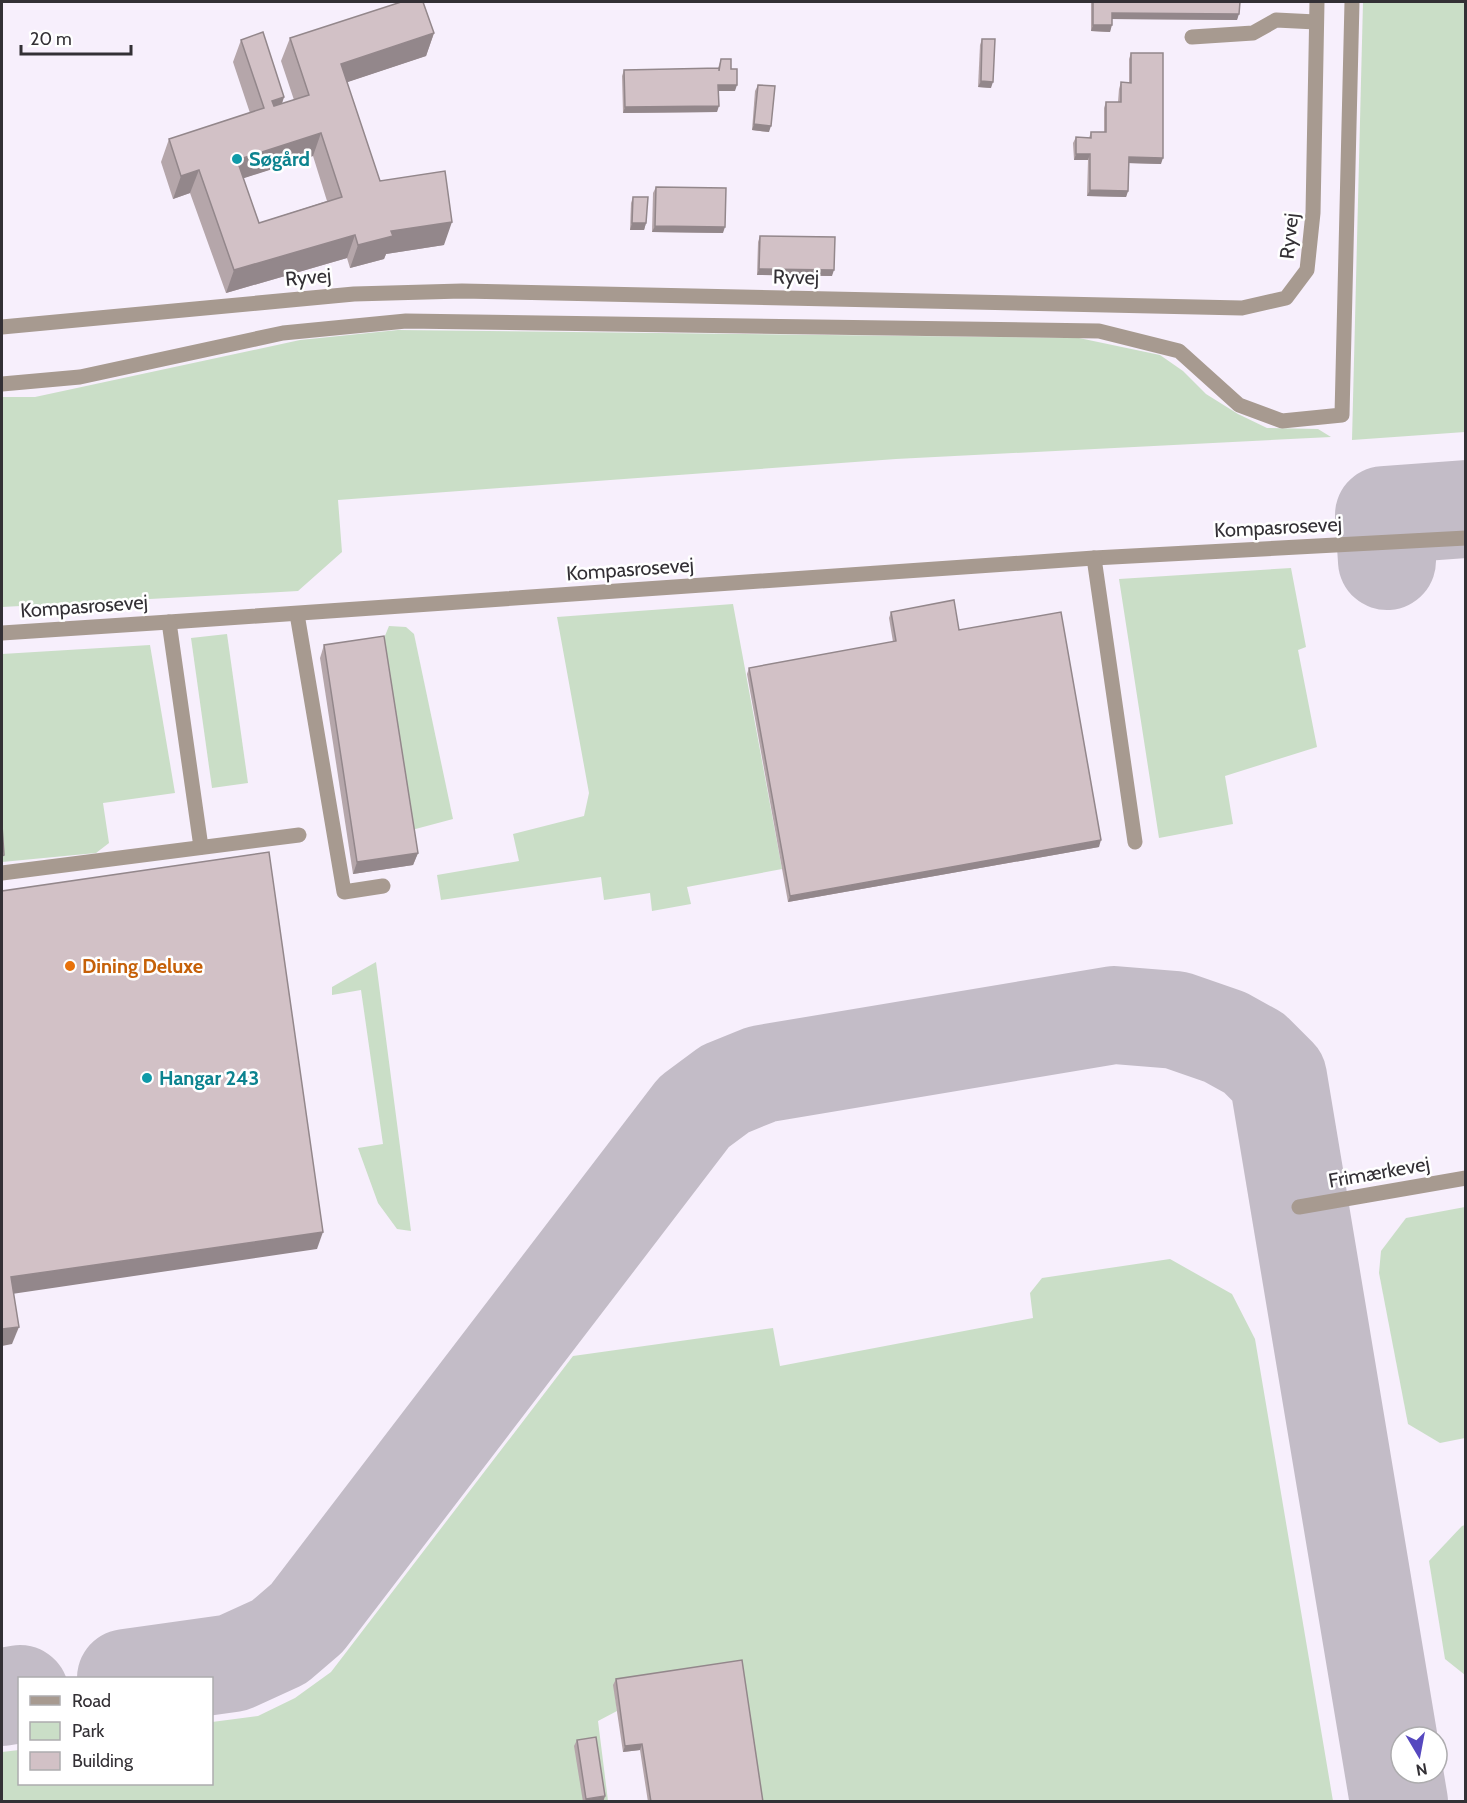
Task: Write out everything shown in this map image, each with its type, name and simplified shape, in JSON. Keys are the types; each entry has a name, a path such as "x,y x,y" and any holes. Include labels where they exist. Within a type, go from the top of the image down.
{"street":[{"name":"Ryvej","path":"2,327 354,294 462,291 1242,308 1286,298 1307,270 1313,213 1317,2"},
{"path":"2,384 80,377 283,333 406,321 1099,331 1179,351 1239,405 1282,421 1342,415 1352,2"},
{"path":"1192,37 1253,33 1276,20 1316,22"},
{"name":"Kompasrosevej","path":"2,633 1094,558 1466,538"},
{"path":"1094,558 1134,842"},
{"path":"297,614 344,892 383,886"},
{"name":"Kompasrosevej","path":"169,622 201,847"},
{"path":"2,873 299,836"},
{"name":"Frimærkevej","path":"1299,1207 1466,1178"}],"green space":[{"path":"1363,2 1465,2 1465,432 1352,440"},
{"path":"398,330 1079,338 1160,355 1183,371 1206,394 1238,414 1267,428 1318,429 1331,437 896,459 338,500 342,552 298,591 2,607 2,397 35,397 300,340"},
{"path":"1291,568 1306,647 1298,650 1317,747 1225,776 1233,824 1159,838 1119,579"},
{"path":"733,604 782,869 687,887 691,904 652,911 650,893 604,900 601,877 441,900 437,875 519,861 513,834 584,816 589,793 557,617"},
{"path":"389,626 406,627 414,634 453,819 408,831 380,648"},
{"path":"227,634 248,783 212,788 191,638"},
{"path":"150,645 175,793 103,803 109,843 96,853 2,862 2,654"},
{"path":"376,962 411,1231 397,1229 378,1203 358,1148 383,1144 361,990 332,995 332,987"},
{"path":"1465,1207 1465,1438 1440,1443 1408,1424 1379,1273 1381,1251 1406,1218"},
{"path":"1170,1259 1232,1294 1255,1339 1333,1801 760,1801 614,1685 617,1711 598,1721 608,1801 2,1801 2,1752 18,1750 18,1785 213,1785 213,1722 258,1716 295,1698 331,1672 573,1356 773,1328 780,1366 1033,1318 1030,1293 1042,1278"},
{"path":"1466,1525 1465,1675 1445,1659 1429,1561 1462,1526"}],"building":[{"name":"Søgård","path":"401,2 423,2 434,33 341,64 380,181 445,171 452,222 391,231 393,236 358,245 355,235 234,270 199,170 181,176 169,139 264,108 241,40 263,32 284,97 272,101 274,106 309,95 290,38","holes":["321,133 342,197 259,223 237,160"]},
{"path":"1093,2 1240,2 1239,14 1112,13 1112,25 1093,25"},
{"path":"982,39 995,39 993,82 981,81"},
{"path":"1131,53 1163,53 1163,158 1129,157 1128,191 1090,190 1090,154 1076,154 1076,137 1091,138 1091,132 1106,132 1106,102 1121,102 1121,82 1131,83"},
{"path":"721,59 731,59 731,69 737,69 737,85 718,85 719,106 625,107 624,70 719,68 719,71"},
{"path":"758,85 775,86 771,126 754,124"},
{"path":"656,187 726,188 725,227 655,226"},
{"path":"633,197 648,197 646,223 632,223"},
{"path":"760,236 835,237 834,270 759,269"},
{"path":"954,600 959,630 1061,612 1101,840 790,896 749,668 896,641 891,612"},
{"path":"384,636 418,853 357,862 324,645"},
{"path":"2,825 4,855 2,856"},
{"name":"Hangar 243","path":"269,852 323,1232 11,1277 19,1327 2,1329 2,891"},
{"path":"742,1660 763,1802 651,1802 642,1744 625,1746 616,1679"},
{"path":"596,1737 605,1796 586,1799 577,1740"}],"taxiway":[{"path":"1387,561 1384,515 1466,509"},
{"path":"133,1677 233,1663 279,1642 307,1618 694,1112 725,1089 762,1074 1114,1015 1176,1020 1225,1037 1254,1053 1278,1077 1399,1802"},
{"path":"2,1697 18,1694"}],"place":[{"name":"Søgård","path":"237,159"},
{"name":"Dining Deluxe","path":"70,966"},
{"name":"Hangar 243","path":"147,1078"}]}
